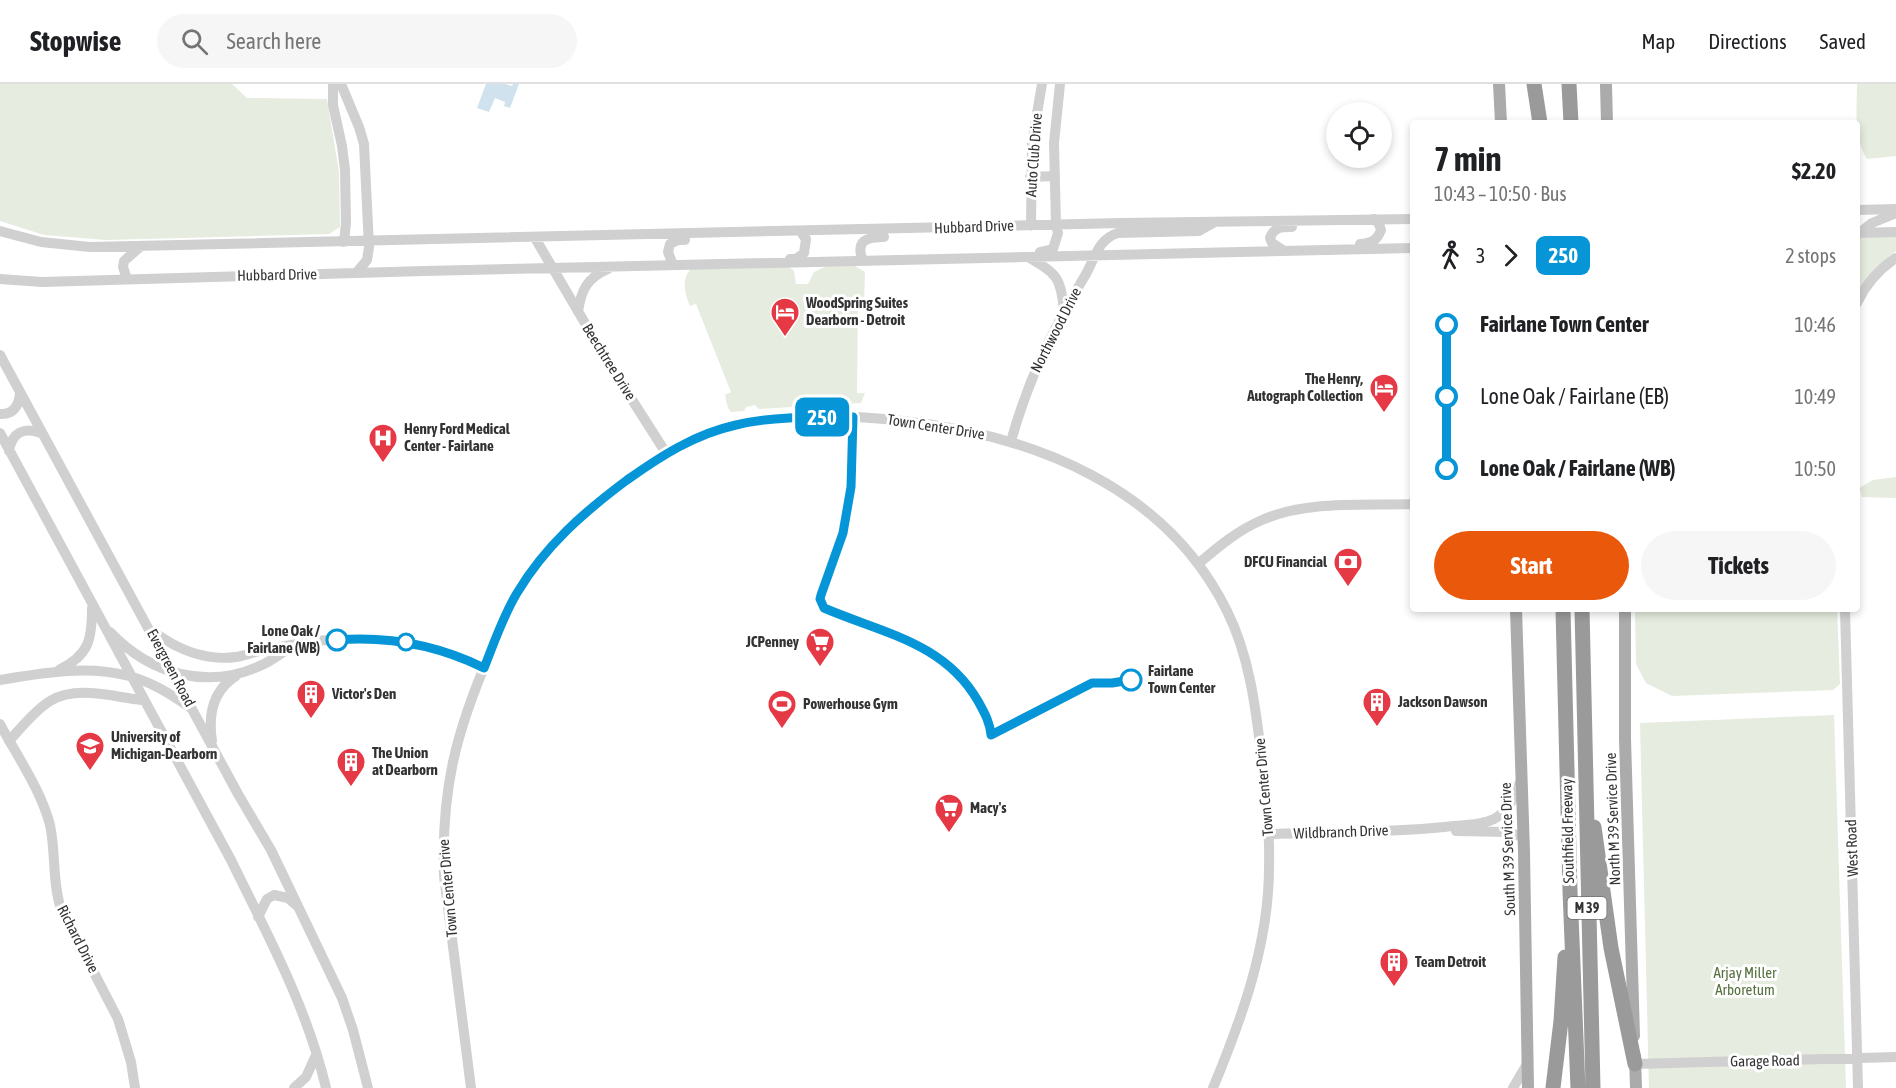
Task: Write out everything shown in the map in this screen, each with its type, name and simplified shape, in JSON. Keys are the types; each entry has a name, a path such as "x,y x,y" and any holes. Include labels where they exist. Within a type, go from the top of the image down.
{"highway":[{"path":"1534,84 1540,120"},
{"path":"1544,84 1545,120"},
{"path":"1570,120 1571,84"},
{"name":"Southfield Freeway","path":"1563,612 1570,891 1578,1088"},
{"name":"Southfield Freeway","path":"1582,612 1593,1088"},
{"path":"1585,727 1602,892 1635,1064"},
{"path":"1553,1088 1563,1004 1570,891"}],"main road":[{"path":"1499,84 1501,120"},
{"path":"1606,84 1607,120"},
{"name":"South M 39 Service Drive","path":"1516,612 1528,1088"},
{"name":"North M 39 Service Drive","path":"1625,612 1625,739 1636,1088"}],"street":[{"path":"333,84 333,105 342,146 346,223 343,234 344,242"},
{"path":"341,84 364,144 369,241 367,260 357,272"},
{"name":"Auto Club Drive","path":"1031,226 1032,143 1042,84"},
{"name":"Auto Club Drive","path":"940,259 959,253 1045,252 1053,249 1058,233 1055,125 1060,84"},
{"path":"1037,106 1049,112 1055,125"},
{"path":"339,132 359,127"},
{"path":"342,146 364,144"},
{"path":"1030,177 1055,176"},
{"path":"1860,210 1896,211"},
{"path":"1860,232 1896,211"},
{"path":"1334,250 1346,245 1371,243 1381,231 1374,219"},
{"name":"Hubbard Drive","path":"0,231 41,242 90,247 140,247 1216,221 1410,219"},
{"path":"1284,252 1272,243 1270,238 1272,232 1278,227 1343,226 1357,220"},
{"name":"Northwood Drive","path":"1011,441 1033,374 1048,340 1101,242 1118,232 1199,231 1216,221"},
{"path":"863,261 860,252 861,245 866,239 946,235 960,228"},
{"path":"746,264 760,260 796,259 806,249 806,239 801,232"},
{"path":"1860,234 1896,232"},
{"path":"673,265 668,252 670,244 678,240 738,238 750,233"},
{"path":"535,238 553,268"},
{"path":"127,279 123,267 124,261 140,247"},
{"name":"Hubbard Drive","path":"2,280 42,282 357,272 1410,248"},
{"path":"1028,257 1050,270 1058,278 1062,288 1064,311"},
{"path":"1860,296 1873,277 1896,258"},
{"path":"578,312 586,284 599,273 616,267"},
{"name":"Beechtree Drive","path":"553,268 666,453"},
{"name":"Evergreen Road","path":"0,355 213,747 267,841 342,998 368,1088"},
{"path":"0,414 14,410 20,403 21,393"},
{"name":"Town Center Drive","path":"471,1088 446,894 444,825 449,777 459,735 484,668 517,593 551,545 590,508 666,453 709,433 728,427 760,420 802,417 853,417 917,422 1011,441 1068,463 1118,489 1165,527 1198,564 1227,610 1254,694 1269,834 1268,897 1260,947 1235,1036 1213,1088"},
{"path":"9,451 11,442 23,430 41,433"},
{"path":"0,433 142,700 231,860 287,974 302,1012 326,1088"},
{"path":"1198,564 1234,535 1278,514 1316,507 1410,504"},
{"path":"57,671 74,662 85,650 90,637 92,604"},
{"name":"West Road","path":"1845,612 1858,1088"},
{"path":"103,625 135,654 174,673 205,678 240,674"},
{"path":"150,629 179,648 211,657 237,657 293,645 350,639 400,641 451,653 484,668"},
{"path":"213,747 210,722 213,704 223,686 293,645"},
{"path":"0,680 57,671 131,676 164,691 193,710"},
{"path":"9,741 49,702 69,694 91,693 142,700"},
{"name":"Richard Drive","path":"0,724 40,798 47,816 52,841 57,897 118,1019 131,1062 135,1088"},
{"name":"Wildbranch Drive","path":"1414,830 1492,820 1501,814 1516,795 1521,779"},
{"name":"Wildbranch Drive","path":"1269,834 1414,830 1506,831 1523,837"},
{"path":"258,917 267,899 274,895 288,898 300,909"},
{"path":"294,1088 306,1077 316,1055"},
{"name":"Garage Road","path":"1635,1064 1896,1058"},
{"path":"1513,1088 1527,1064"}],"green space":[{"path":"0,84 232,84 247,98 327,99 339,172 340,227 329,234 106,240 44,235 0,221"},
{"path":"1857,84 1896,84 1896,156 1867,159 1860,142 1860,120 1857,120"},
{"path":"1896,235 1896,251 1877,267 1860,288 1860,238"},
{"path":"827,266 855,266 865,272 864,301 858,301 857,393 865,393 861,403 759,409 755,405 746,407 744,411 731,412 725,395 731,392 696,304 690,306 687,297 685,282 688,273 691,269 789,267 794,271 796,284 808,284 814,272"},
{"path":"1896,477 1896,498 1862,497 1860,487 1873,480"},
{"path":"1635,612 1837,612 1840,684 1833,690 1672,696 1646,683 1636,664"},
{"name":"Arjay Miller Arboretum","path":"1834,715 1846,1088 1649,1088 1640,723"}],"water":[{"path":"486,84 512,86 519,84 510,108 504,106 505,102 495,98 489,112 477,108"}],"bus line":[{"name":"250","path":"337,640 378,639 421,645 451,653 484,668 517,593 551,545 599,501 651,463 686,443 736,425 783,418 853,417 851,487 843,533 820,599 824,608 915,643 936,655 960,676 972,691 991,726 991,735 1092,683 1131,680"}],"place":[{"name":"WoodSpring Suites Dearborn - Detroit","path":"785,338"},
{"name":"The Henry, Autograph Collection","path":"1384,414"},
{"name":"Henry Ford Medical Center - Fairlane","path":"383,464"},
{"name":"DFCU Financial","path":"1348,588"},
{"name":"Lone Oak / Fairlane (WB)","path":"337,640"},
{"name":"JCPenney","path":"820,668"},
{"name":"Fairlane Town Center","path":"1131,680"},
{"name":"Victor's Den","path":"311,720"},
{"name":"Jackson Dawson","path":"1377,728"},
{"name":"Powerhouse Gym","path":"782,730"},
{"name":"University of Michigan-Dearborn","path":"90,772"},
{"name":"The Union at Dearborn","path":"351,788"},
{"name":"Macy's","path":"949,834"},
{"name":"Team Detroit","path":"1394,988"}]}
